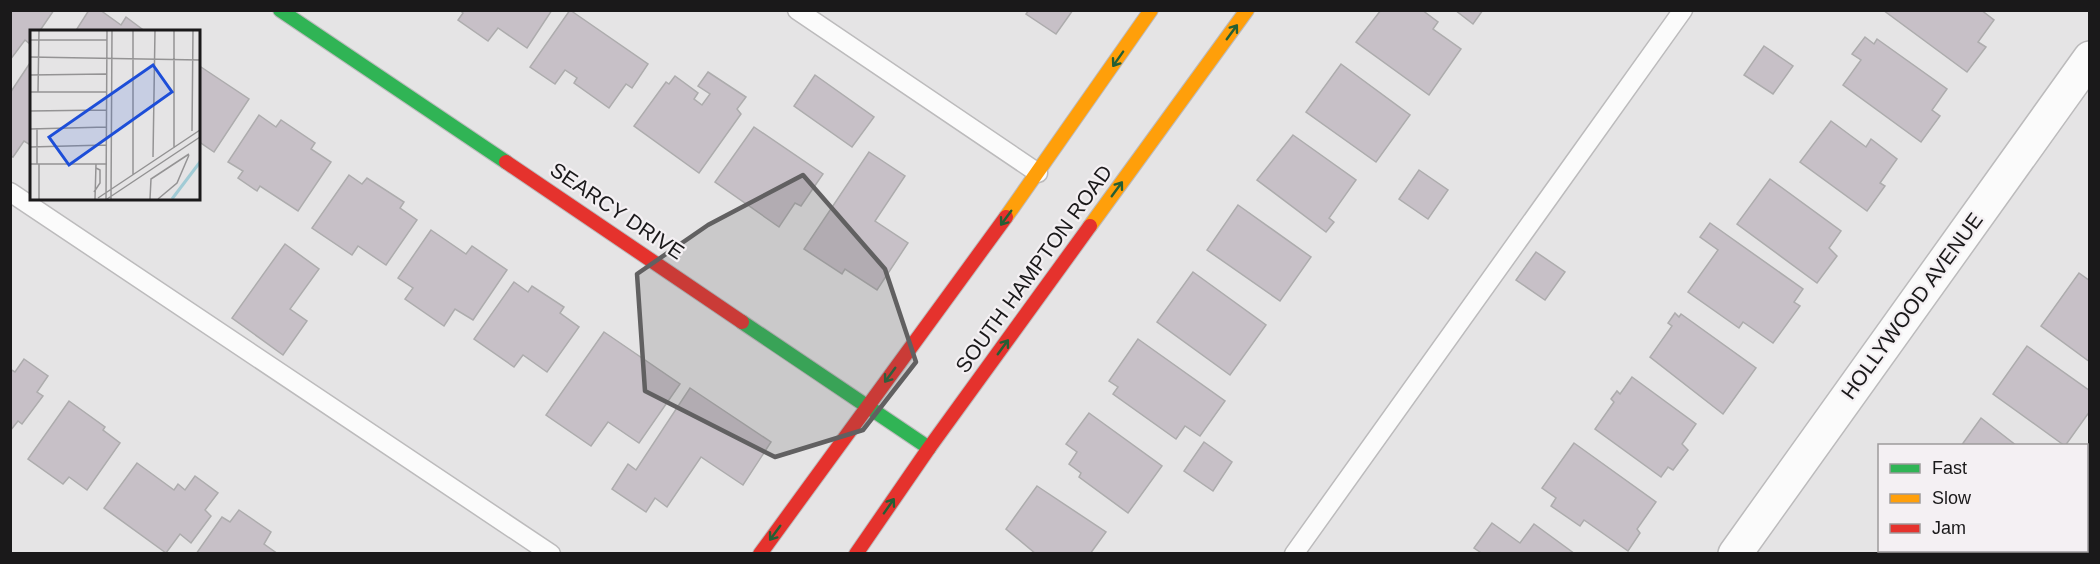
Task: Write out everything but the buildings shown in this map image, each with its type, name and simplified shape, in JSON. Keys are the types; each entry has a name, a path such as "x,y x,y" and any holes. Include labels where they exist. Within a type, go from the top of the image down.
{"main road":[{"name":"SEARCY DRIVE","path":"280,10 929,448"},
{"path":"760,554 1038,174 1151,10"},
{"name":"SOUTH HAMPTON ROAD","path":"855,554 929,448 1247,10"}],"street":[{"name":"HOLLYWOOD AVENUE","path":"1735,554 2090,58"}],"lane":[{"path":"797,10 1038,174"},
{"path":"1294,554 1683,10"},
{"path":"10,192 551,554"}],"highlighted area":[{"path":"803,175 885,269 916,362 863,430 775,457 645,391 637,274 708,225"}],"traffic: fast":[{"path":"280,10 506,162"},
{"path":"742,322 929,448"}],"traffic: slow":[{"path":"1006,217 1151,10"},
{"path":"1090,226 1247,10"}],"traffic: jam":[{"path":"506,162 742,322"},
{"path":"760,554 1006,217"},
{"path":"856,554 929,448 1090,226"}]}
